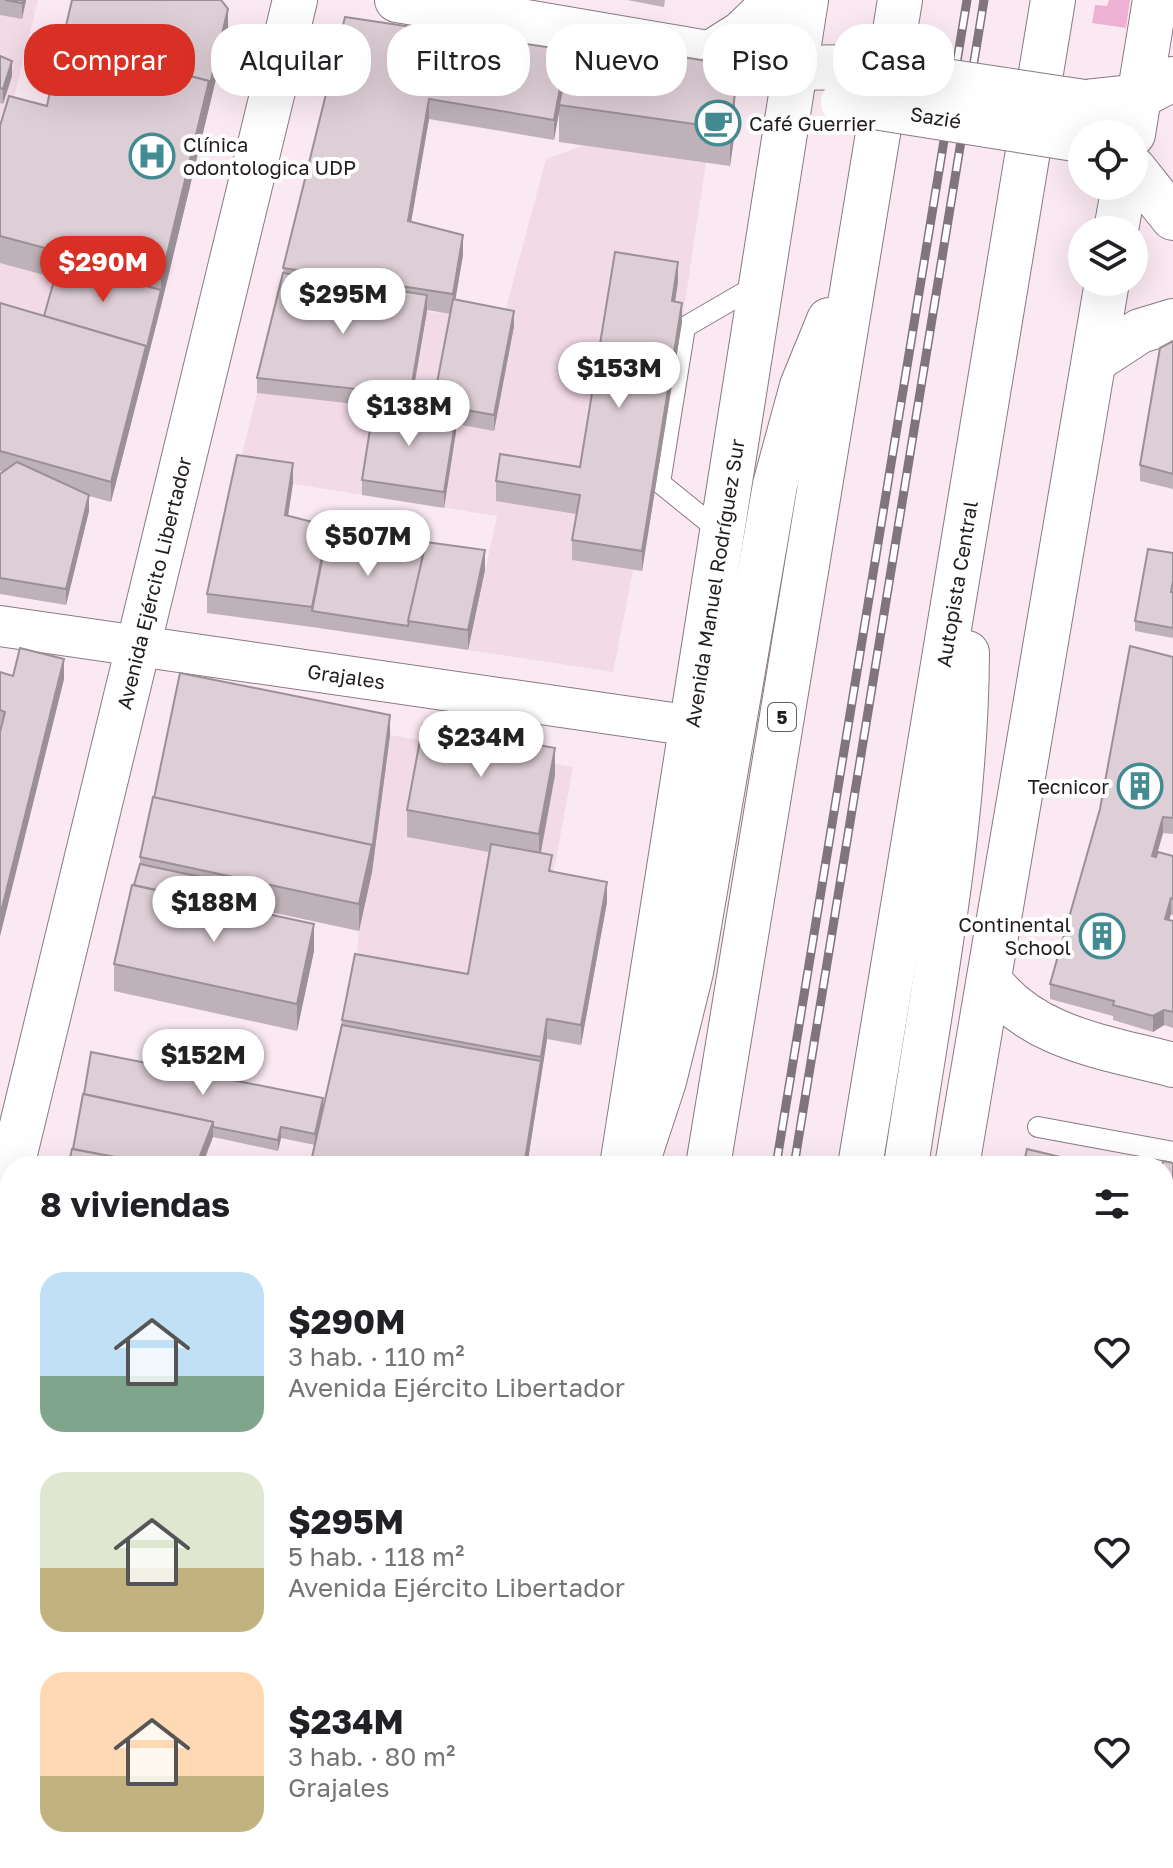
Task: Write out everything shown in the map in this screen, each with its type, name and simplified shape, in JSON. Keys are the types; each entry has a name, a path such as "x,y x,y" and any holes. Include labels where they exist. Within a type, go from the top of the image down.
{"main road":[{"name":"Avenida Ejército Libertador","path":"14,1156 295,0"},
{"name":"Sazié","path":"397,0 703,53"},
{"path":"751,24 776,0"},
{"name":"Avenida Manuel Rodríguez Sur","path":"802,24 806,0"},
{"name":"5","path":"710,1156 900,0"},
{"name":"Autopista Central","path":"862,1156 1053,0"},
{"path":"1149,103 1155,0"},
{"name":"Sazié","path":"817,83 848,84 1068,124"},
{"name":"Avenida Manuel Rodríguez Sur","path":"624,1156 791,96"},
{"name":"Sazié","path":"1102,120 1149,103"},
{"path":"1148,187 1173,218"},
{"path":"639,1156 664,1081 691,972 775,485 787,435 826,326 855,267"},
{"path":"959,1156 1105,296"},
{"path":"1094,361 1140,331 1173,321"},
{"path":"907,1156 960,780 967,701 964,539"},
{"path":"989,980 1003,999 1041,1026 1173,1065"}],"street":[{"name":"Grajales","path":"0,626 693,726"}],"lane":[{"path":"723,534 660,483 685,327 762,282"},
{"path":"1038,1127 1173,1152"}],"shaded area":[{"path":"0,0 38,0 32,24 24,24 24,56 0,153"},
{"path":"1109,0 1130,0 1126,28 1092,23 1095,5 1107,6"},
{"path":"587,144 706,162 682,322 613,672 468,650 497,516 237,475 283,288 502,323 546,159"},
{"path":"0,263 59,279 42,336 0,323"},
{"path":"390,735 573,767 550,891 607,902 581,1045 547,1039 529,1156 316,1156 355,974 359,931 140,884 371,871"}],"building":[{"path":"72,0 221,0 228,9 224,24 211,24 209,88 209,81 195,77 195,24 66,24"},
{"path":"345,17 392,24 387,24 387,96 530,96 530,44 546,47 546,96 558,96 554,120 429,99 408,221 463,235 453,294 283,268 325,96 371,96 371,24 343,24"},
{"path":"0,56 12,61 3,89 0,88"},
{"path":"687,58 703,60 703,96 735,96 730,129 559,105 561,96 687,96"},
{"path":"195,77 209,81 161,279 0,236 0,126 9,96 47,106 49,96 195,96"},
{"path":"615,252 678,262 672,301 682,303 642,551 572,540 580,495 496,481 500,454 580,467"},
{"path":"59,263 161,290 146,351 146,346 44,316"},
{"path":"283,273 427,295 410,395 257,378"},
{"path":"453,299 514,311 494,415 433,404"},
{"path":"0,303 146,346 111,482 0,451"},
{"path":"1173,341 1173,474 1140,465 1160,348"},
{"path":"374,404 456,417 444,492 362,480"},
{"path":"237,455 293,463 285,515 328,526 312,607 207,594"},
{"path":"17,462 89,495 66,589 0,578 0,474"},
{"path":"328,530 425,546 408,626 312,611"},
{"path":"426,542 485,550 468,630 408,621"},
{"path":"1148,549 1173,553 1173,628 1135,621"},
{"path":"1130,646 1173,657 1173,818 1163,817 1152,856 1156,857 1158,852 1173,856 1173,899 1165,919 1173,921 1173,1012 1164,1010 1153,1016 1113,1005 1114,1001 1050,984 1100,809"},
{"path":"20,648 64,659 0,916 0,732 5,712 0,710 0,672 13,676"},
{"path":"180,673 390,715 372,851 372,845 154,798"},
{"path":"423,724 555,748 539,834 407,810"},
{"path":"153,797 372,845 359,904 140,857"},
{"path":"491,844 552,855 549,871 607,882 581,1025 547,1019 541,1057 342,1020 355,954 468,974"},
{"path":"140,864 238,885 233,907 134,885"},
{"path":"132,885 314,924 297,1004 114,964"},
{"path":"342,1025 541,1061 526,1156 312,1156"},
{"path":"91,1052 323,1098 315,1134 281,1127 278,1140 213,1127 213,1122 84,1094"},
{"path":"83,1094 213,1122 200,1156 109,1156 73,1149"},
{"path":"72,1149 109,1156 70,1156"},
{"path":"1027,1149 1056,1156 1025,1156"}],"railway":[{"path":"778,1156 967,0"},
{"path":"796,1156 984,0"}],"place":[{"name":"Café Guerrier","path":"718,123"},
{"name":"Clínica odontologica UDP","path":"152,156"},
{"name":"Tecnicor","path":"1140,786"},
{"name":"Continental School","path":"1102,936"}]}
